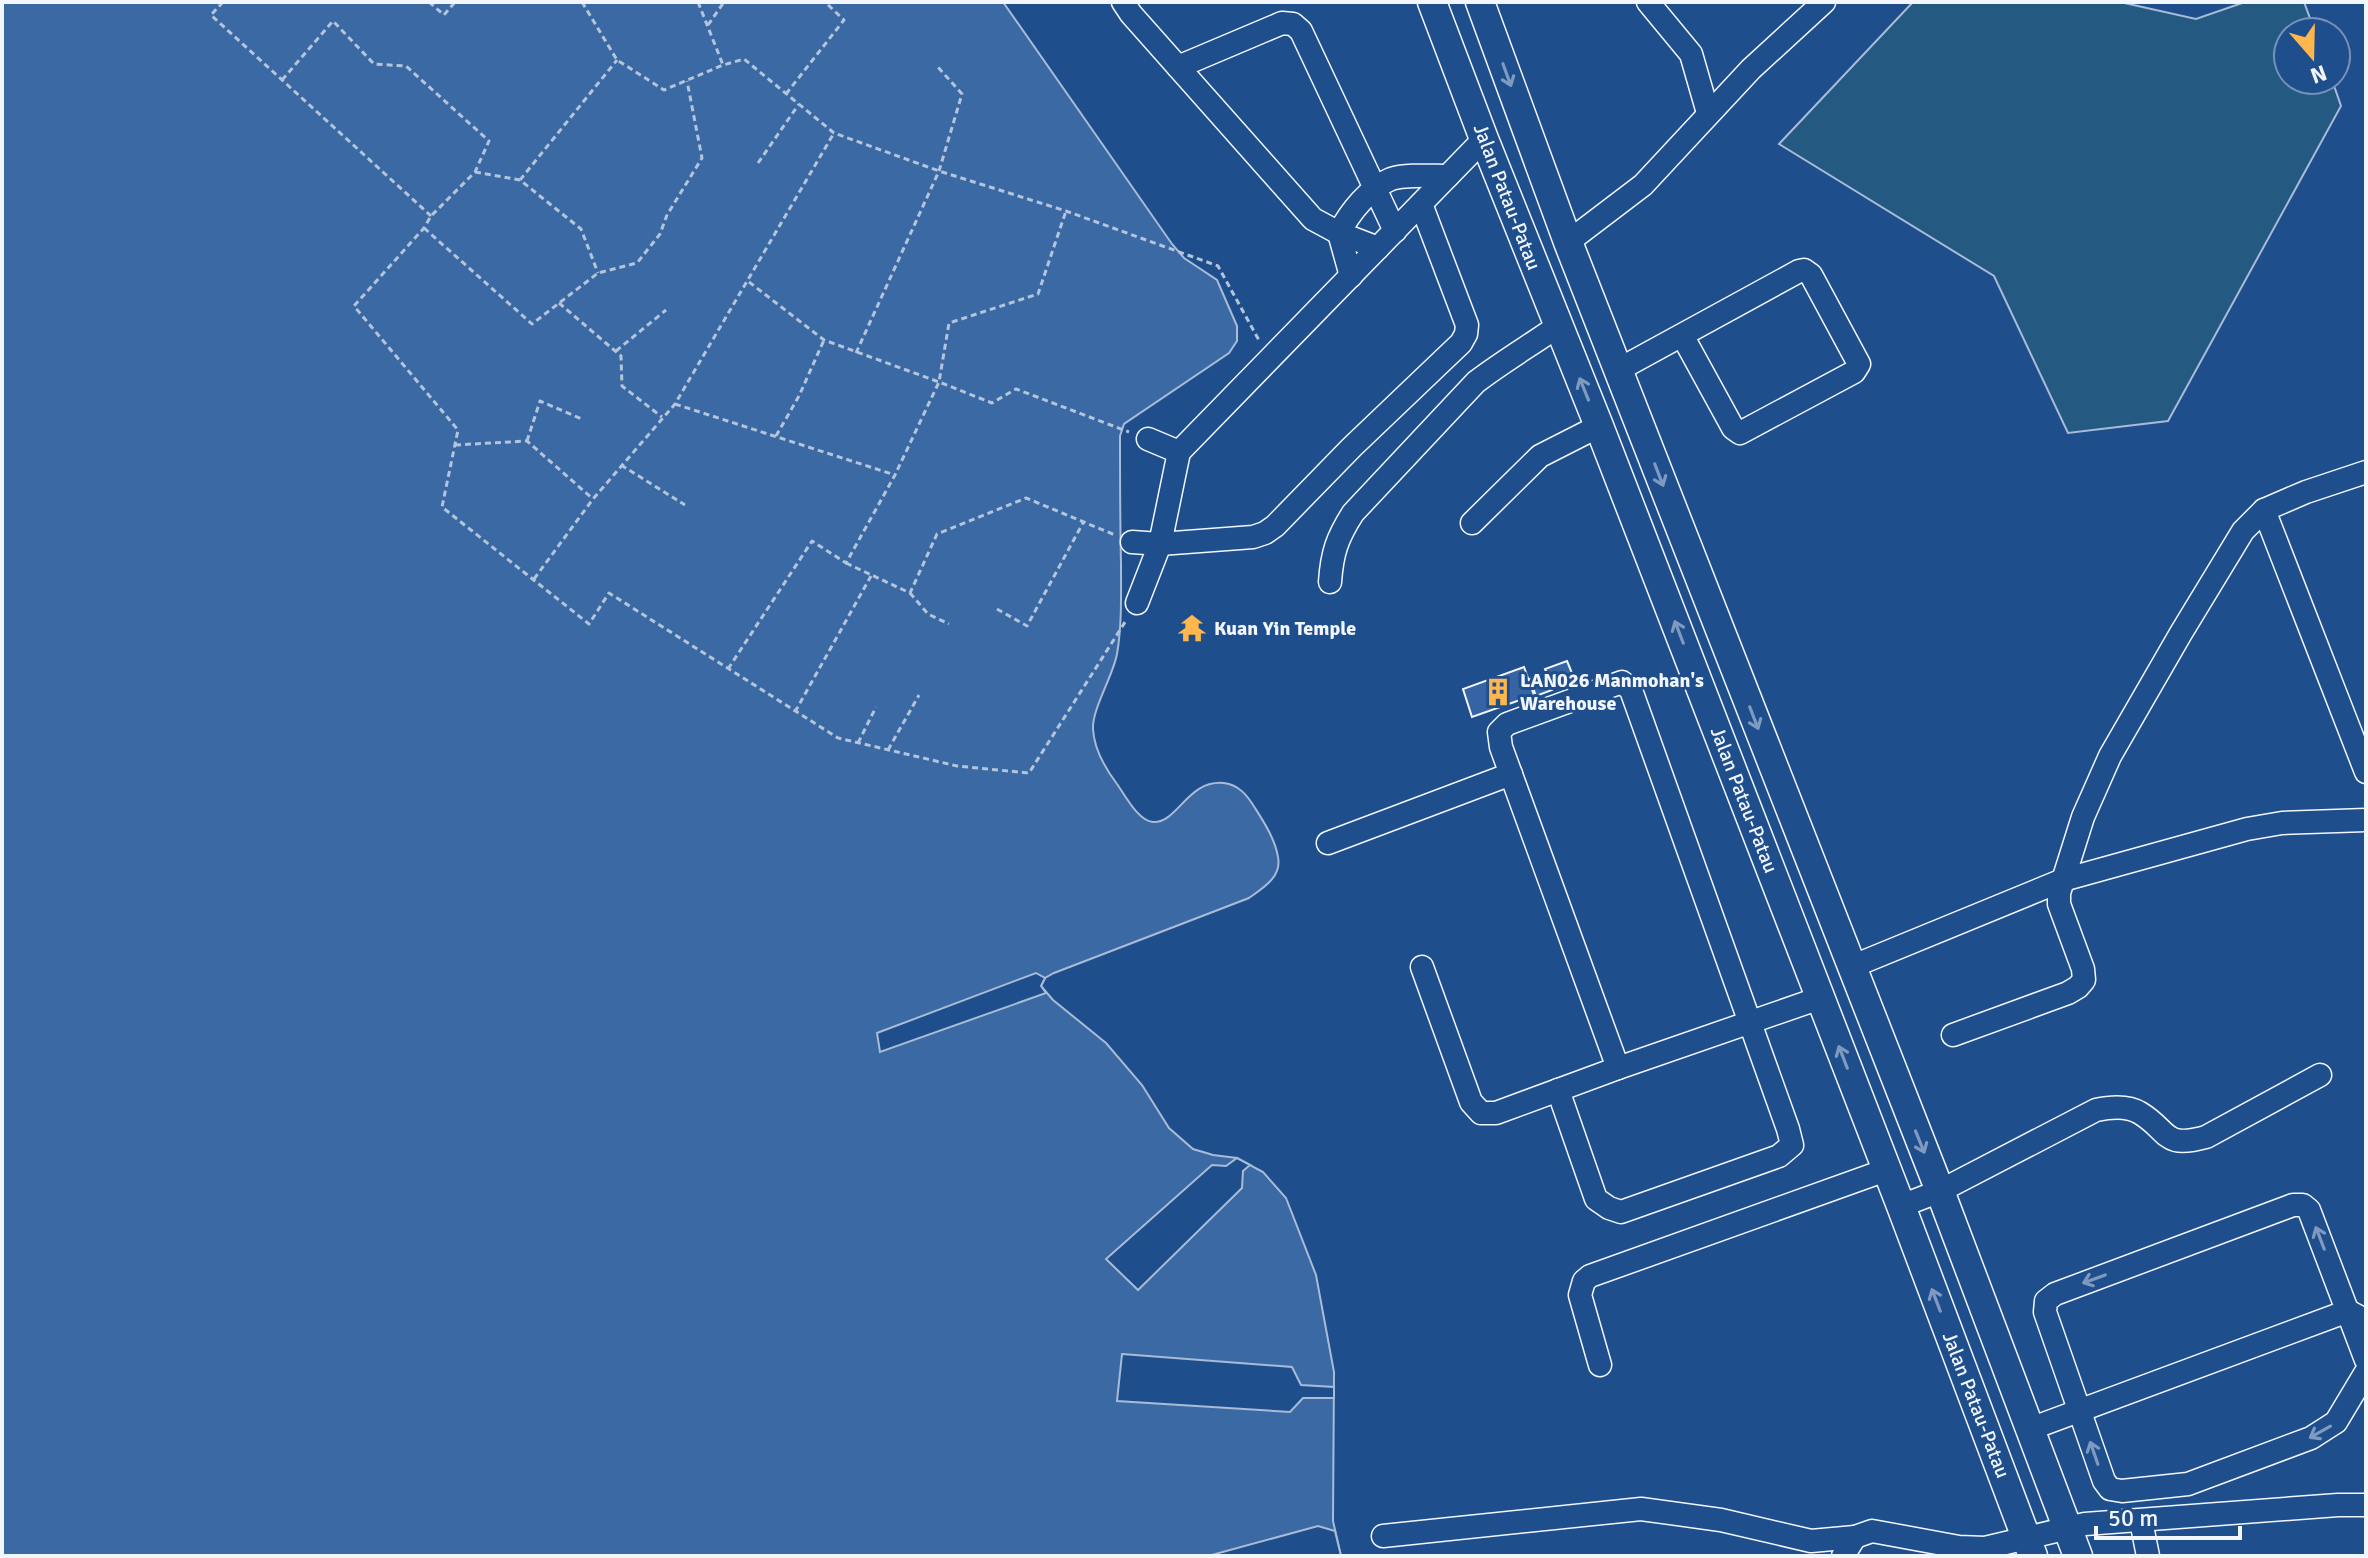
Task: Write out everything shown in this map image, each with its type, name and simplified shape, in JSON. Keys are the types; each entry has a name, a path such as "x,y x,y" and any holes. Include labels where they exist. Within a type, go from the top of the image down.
{"main road":[{"name":"Jalan Patau-Patau","path":"1432,2 1901,1206 2030,1547"},
{"name":"Jalan Patau-Patau","path":"1480,2 1568,242 1940,1191 2078,1556"}],"street":[{"path":"1123,2 1313,219 1378,248"},
{"path":"1648,2 1691,54 1708,113"},
{"path":"1568,242 1643,185 1751,69 1824,2"},
{"path":"1178,67 1282,23 1293,24 1301,31 1395,231"},
{"path":"1137,603 1160,544 1179,452 1484,139"},
{"path":"1351,276 1339,233 1347,218 1375,188 1394,178 1448,176"},
{"path":"1132,542 1160,544 1253,537 1265,533 1461,343 1467,325 1421,204"},
{"path":"1618,370 1682,335 1804,270 1811,275 1859,364 1854,372 1740,433 1733,428 1682,335"},
{"path":"1330,582 1332,555 1340,533 1353,513 1476,382 1558,326"},
{"path":"1472,523 1540,456 1599,426"},
{"path":"1148,439 1179,452"},
{"path":"1953,1035 2068,993 2084,980 2083,969 2059,904 2063,880 2083,817 2110,756 2243,531 2264,510 2366,472"},
{"path":"2264,510 2366,772"},
{"path":"1558,1090 1596,1199 1621,1212 1779,1156 1792,1145 1631,690 1622,682 1507,724 1499,732 1501,747 1618,1068"},
{"path":"1328,843 1511,774"},
{"path":"1851,967 2063,880 2247,829 2282,823 2366,820"},
{"path":"1422,967 1471,1102 1481,1113 1496,1113 1820,998"},
{"path":"1901,1206 1940,1191 2096,1110 2114,1106 2138,1111 2168,1137 2187,1142 2206,1137 2320,1075"},
{"path":"1600,1365 1580,1295 1584,1281 1590,1276 1886,1170"},
{"path":"2366,1360 2357,1316 2309,1210 2303,1205 2293,1205 2055,1294 2046,1301 2045,1312 2104,1481 2110,1489 2122,1491 2188,1484 2311,1438 2336,1422 2357,1397 2366,1372"},
{"path":"2030,1429 2357,1316"},
{"path":"1383,1536 1641,1509 1721,1520 1849,1547 1872,1531 1959,1547 2030,1547 2067,1528 2085,1524 2366,1505"},
{"path":"2141,1521 2148,1556"}],"path":[{"path":"223,2 211,15 431,216"},
{"path":"429,2 444,15 455,2"},
{"path":"582,2 617,60 664,90 744,59 834,133 1218,266 1269,359"},
{"path":"698,2 723,65"},
{"path":"708,25 724,2"},
{"path":"786,94 844,20 825,2"},
{"path":"282,80 333,21 374,64 406,66 489,141 475,172 431,216 424,228 354,306 458,430 442,507 589,624 609,593 838,738 957,766 1029,773 1137,603"},
{"path":"520,180 617,60"},
{"path":"856,353 939,171 962,94 937,66"},
{"path":"424,228 532,324 598,273 637,263 660,234 667,215 702,158 687,81"},
{"path":"758,163 799,104"},
{"path":"534,579 593,499 675,404 834,133"},
{"path":"475,172 520,180 581,229 598,273"},
{"path":"846,563 895,475 939,382 949,323 1038,294 1066,211"},
{"path":"748,281 824,340 856,353 992,403 1016,389 1148,439"},
{"path":"559,303 621,356 622,386 662,417"},
{"path":"615,351 666,310"},
{"path":"776,436 799,396 824,340"},
{"path":"527,441 540,401 584,420"},
{"path":"675,404 895,475"},
{"path":"455,445 527,441 593,499"},
{"path":"621,465 685,505"},
{"path":"910,593 937,534 1026,498 1132,542"},
{"path":"997,609 1027,626 1084,521"},
{"path":"728,669 812,541 846,563 910,593 928,614 949,624"},
{"path":"795,712 872,575"},
{"path":"888,750 919,695"},
{"path":"858,743 876,707"}],"shaded area":[{"path":"2,2 1003,2 1172,244 1184,258 1217,280 1237,326 1237,341 1229,353 1124,424 1120,436 1120,632 1115,663 1094,721 1095,744 1104,765 1128,801 1147,821 1161,821 1192,794 1212,784 1224,783 1238,788 1249,799 1269,831 1277,850 1278,864 1270,881 1249,898 1054,973 1045,978 1041,986 1053,1000 1106,1043 1142,1085 1169,1128 1193,1149 1237,1158 1263,1172 1286,1198 1316,1275 1334,1372 1333,1521 1341,1556 2,1556"},
{"path":"1913,2 2120,2 2196,19 2245,2 2304,2 2309,16 2272,16 2272,96 2338,96 2341,106 2168,421 2068,433 1994,276 1779,144"}],"pier":[{"path":"1036,973 1045,978 1041,986 1046,993 880,1052 877,1033"},
{"path":"1237,1158 1250,1165 1243,1171 1242,1188 1138,1290 1106,1259 1212,1165 1226,1166"},
{"path":"1122,1354 1292,1367 1301,1385 1334,1387 1334,1398 1303,1398 1290,1412 1117,1401"},
{"path":"1318,1526 1335,1531 1341,1556 1208,1556"}],"building":[{"path":"1567,661 1574,678 1552,686 1545,669"},
{"name":"LAN026 Manmohan's Warehouse","path":"1524,667 1534,695 1472,717 1463,689"},
{"path":"1546,673 1552,690 1536,696 1530,679"}],"place":[{"name":"Kuan Yin Temple","path":"1192,628"},
{"name":"LAN026 Manmohan's Warehouse","path":"1498,692"}]}
